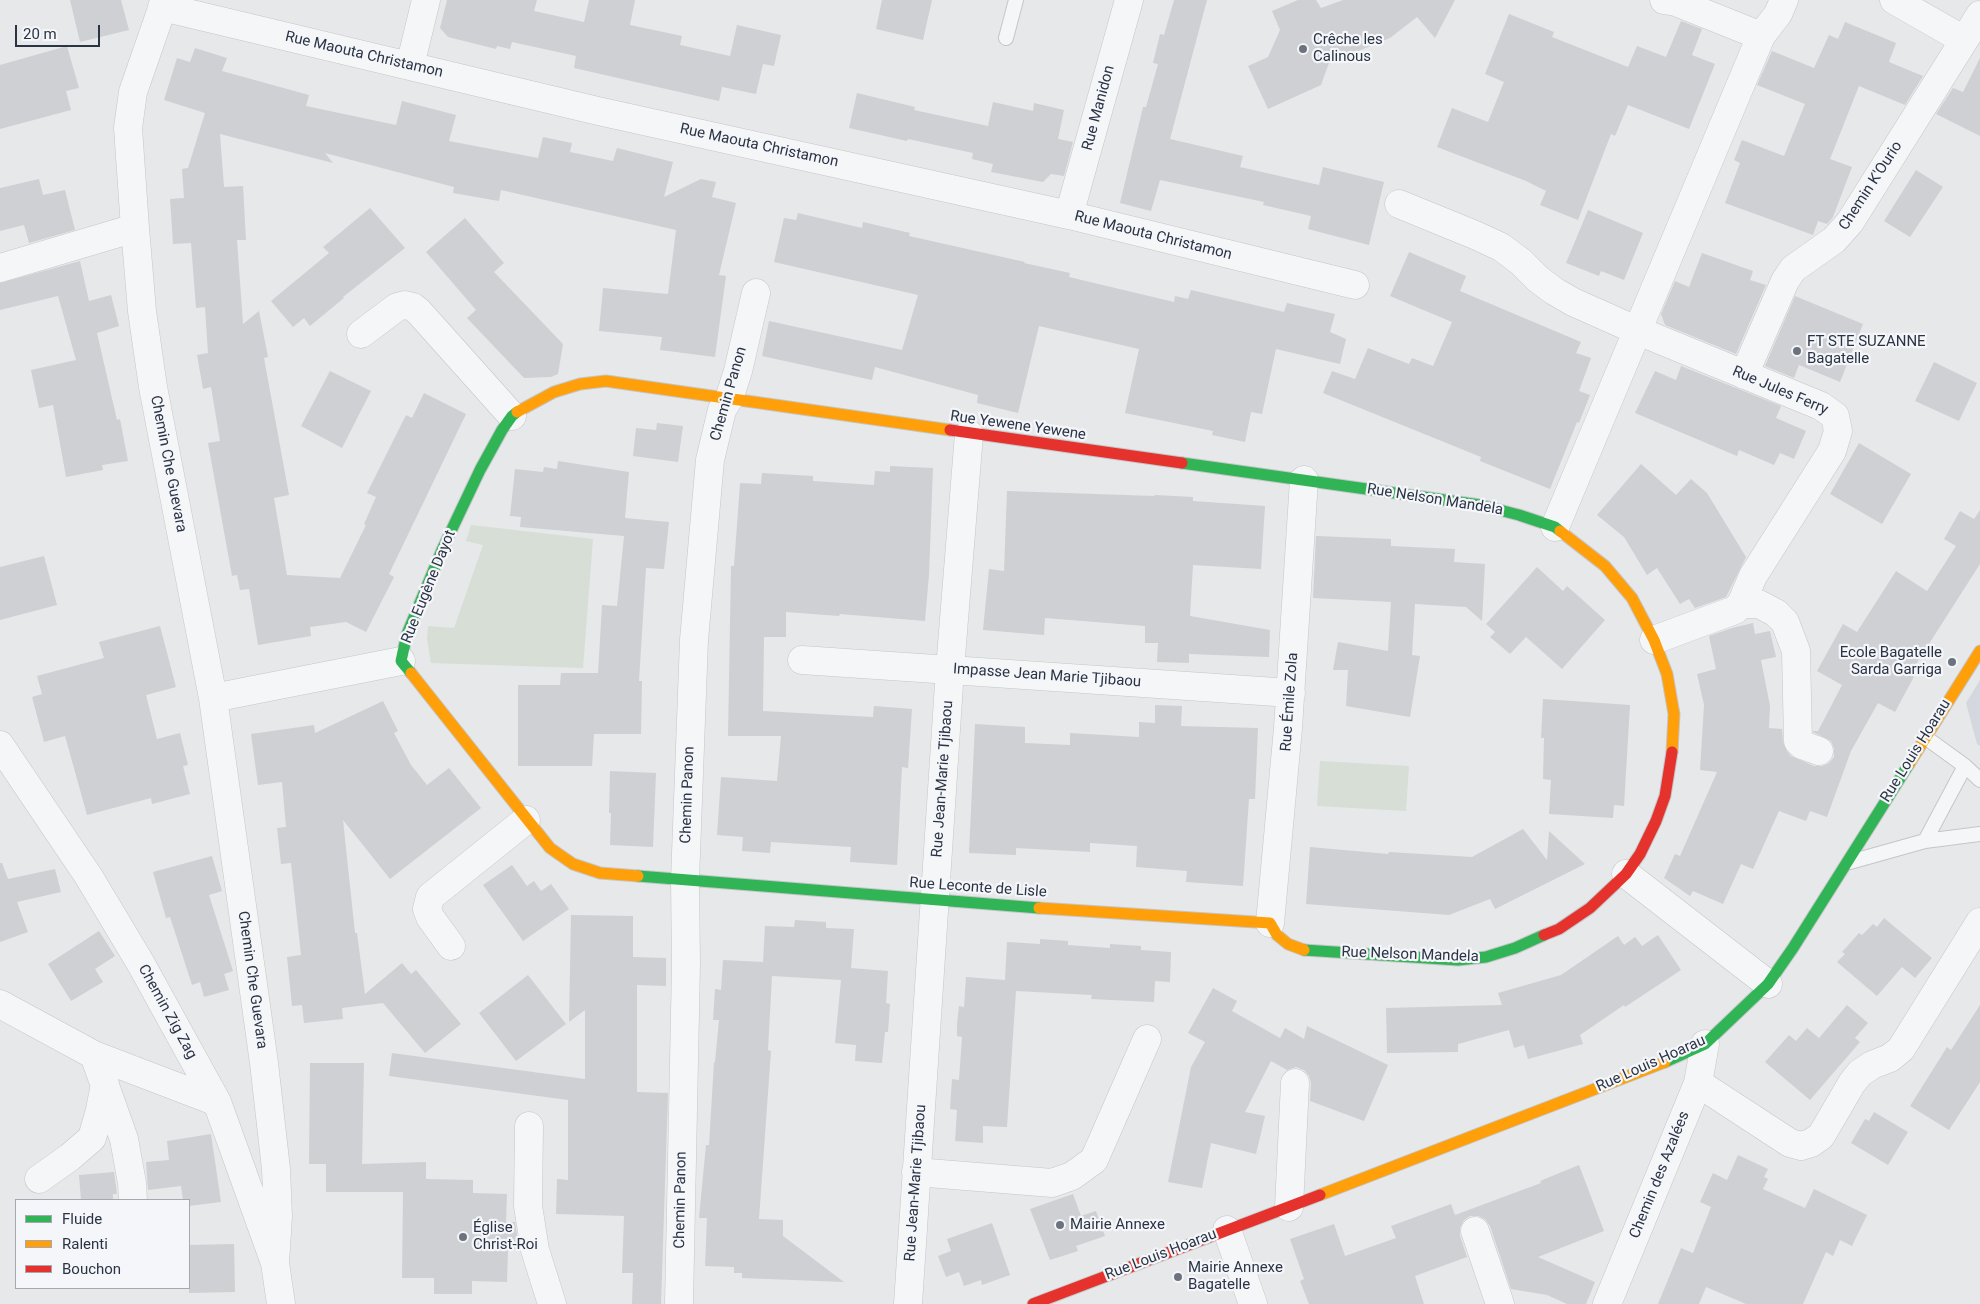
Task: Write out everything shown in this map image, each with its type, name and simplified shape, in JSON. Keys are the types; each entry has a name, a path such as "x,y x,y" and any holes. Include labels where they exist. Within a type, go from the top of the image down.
{"street":[{"path":"410,66 426,0"},
{"name":"Rue Manidon","path":"1069,215 1129,0"},
{"path":"1664,0 1676,2 1761,36"},
{"path":"1554,527 1761,36 1778,14 1784,0"},
{"path":"1894,0 1964,40"},
{"name":"Rue Maouta Christamon","path":"163,4 598,111 1069,215 1355,285"},
{"name":"Chemin Che Guevara","path":"163,4 133,92 128,128 142,311 153,387 213,698 276,1169 278,1216 275,1263"},
{"name":"Chemin K'Ourio","path":"1744,375 1785,281 1793,269 1834,240 1850,222 1980,15"},
{"name":"Rue Jules Ferry","path":"1399,204 1501,247 1554,291 1636,330 1821,406 1835,416 1838,431 1832,451 1753,576 1741,604"},
{"path":"0,268 135,228"},
{"name":"Chemin Panon","path":"679,1304 686,965 685,880 694,640 710,460 722,410 729,399 738,371 756,293"},
{"path":"361,334 397,307 405,305 413,307 512,416"},
{"name":"Rue Eugène Dayot","path":"685,880 600,873 573,864 550,848 401,661 407,634 442,550 480,470 512,416 528,405 554,392 580,384 606,381 729,399"},
{"name":"Rue Yewene Yewene","path":"729,399 1304,480"},
{"name":"Rue Jean-Marie Tjibaou","path":"908,1304 950,669 969,434"},
{"name":"Rue Nelson Mandela","path":"1270,923 1277,935 1288,944 1300,949 1320,952 1458,960 1486,957 1515,948 1559,929 1590,908 1626,874 1640,854 1656,821 1665,796 1672,762 1674,714 1667,674 1654,640 1632,598 1605,566 1554,527 1519,514 1480,505 1304,480"},
{"name":"Rue Émile Zola","path":"1270,923 1291,693 1304,480"},
{"path":"1654,640 1735,610 1741,604 1759,604 1776,613 1786,622 1796,651 1798,741 1819,751"},
{"name":"Rue Louis Hoarau","path":"1033,1304 1488,1131 1672,1059 1705,1044 1768,984 1793,948 1980,651"},
{"name":"Impasse Jean Marie Tjibaou","path":"802,660 1291,693"},
{"path":"213,698 401,661"},
{"name":"Chemin Zig Zag","path":"0,745 94,885 141,964 217,1102 275,1263 281,1304"},
{"path":"452,946 430,917 427,908 430,897 526,820"},
{"path":"1626,874 1768,984"},
{"name":"Rue Leconte de Lisle","path":"685,880 935,900 1270,923"},
{"path":"1698,1083 1790,1144 1801,1146 1811,1143 1821,1136 1852,1083 1860,1073 1872,1065 1890,1058 1901,1049 1980,922"},
{"path":"0,1004 94,1055 217,1102"},
{"path":"916,1172 1052,1183 1072,1176 1094,1160 1146,1039"},
{"name":"Chemin des Azalées","path":"1607,1304 1698,1083 1705,1044"},
{"path":"94,1055 124,1139 133,1199"},
{"path":"39,1178 70,1157 92,1138 105,1082"},
{"path":"1289,1207 1295,1083"},
{"path":"529,1126 530,1215 535,1250 552,1304"},
{"path":"1228,1230 1253,1304"},
{"path":"1475,1231 1500,1304"}],"lane":[{"path":"1006,38 1016,0"},
{"path":"1925,737 1965,766 1980,780"},
{"path":"1925,841 1965,766"},
{"path":"1847,863 1925,841 1980,834"}],"shaded area":[{"path":"471,525 593,539 583,668 431,663 427,639 428,626 454,628 483,545 466,541"},
{"path":"1980,680 1980,746 1977,744 1966,703"},
{"path":"1320,761 1409,766 1406,811 1317,806"}],"building":[{"path":"70,0 121,0 129,30 80,42"},
{"path":"447,0 537,0 534,11 584,22 589,0 635,0 630,25 682,36 680,45 730,56 737,25 781,35 774,66 763,64 756,94 722,87 719,101 574,68 576,56 512,42 510,49 497,46 496,49 448,37 440,28"},
{"path":"882,0 932,0 923,40 876,29"},
{"path":"1174,0 1207,0 1170,139 1243,156 1240,167 1319,185 1323,167 1384,182 1369,245 1308,229 1311,216 1263,205 1264,202 1160,180 1151,211 1120,203 1143,107 1146,107 1158,64 1153,63 1160,34 1164,35"},
{"name":"Crêche les Calinous","path":"1298,0 1316,0 1321,8 1343,0 1455,0 1435,38 1417,17 1390,38 1329,63 1321,85 1268,109 1248,66 1268,57 1280,30 1272,11"},
{"path":"1509,14 1554,32 1552,37 1628,67 1637,46 1666,57 1681,21 1702,29 1692,55 1715,64 1689,129 1628,105 1615,136 1611,134 1578,220 1540,205 1546,191 1526,181 1437,147 1452,108 1488,122 1504,82 1485,74"},
{"path":"1845,22 1896,43 1889,62 1923,76 1905,105 1859,86 1830,159 1852,167 1833,217 1827,224 1818,221 1813,235 1725,203 1740,163 1734,160 1742,140 1784,156 1805,104 1757,85 1772,51 1814,68 1829,35 1838,39"},
{"path":"67,46 79,88 66,91 71,110 0,129 0,65"},
{"path":"195,48 227,58 222,71 309,95 306,106 396,125 402,101 456,115 449,141 538,158 543,137 572,143 570,152 613,161 617,148 673,162 664,197 701,179 716,182 712,197 736,203 719,275 726,276 715,357 660,350 662,337 599,331 603,288 668,294 676,230 501,190 499,201 453,193 454,187 325,153 333,163 220,134 224,187 243,186 246,240 237,240 243,324 259,311 268,357 264,358 289,495 274,498 287,575 340,578 366,525 364,524 376,497 367,493 406,415 412,418 424,393 466,414 389,574 394,577 366,632 346,622 310,627 311,636 258,645 249,589 240,590 237,575 232,576 208,443 220,441 211,387 203,389 197,355 208,353 205,307 196,308 191,243 173,244 170,199 184,198 182,169 188,168 205,113 164,100 177,58 190,62"},
{"path":"1980,58 1980,136 1936,114 1953,88 1963,92"},
{"path":"857,93 915,107 914,110 988,126 993,102 1033,111 1034,103 1064,110 1058,139 1073,142 1064,176 1051,174 1043,182 991,172 993,164 972,159 973,153 849,128"},
{"path":"1916,170 1943,187 1910,237 1884,221"},
{"path":"39,179 43,195 65,190 75,230 29,243 24,225 0,231 0,188"},
{"path":"370,208 405,248 310,326 304,318 293,327 271,301 329,253 323,247"},
{"path":"1588,210 1643,233 1624,280 1601,271 1599,276 1566,263"},
{"path":"798,213 862,228 863,222 910,233 909,236 1070,273 1069,277 1174,302 1175,296 1188,299 1191,290 1284,312 1287,303 1335,314 1330,332 1346,339 1340,364 1276,349 1262,414 1251,412 1245,442 1212,435 1213,431 1125,413 1139,349 1039,326 1018,413 977,403 978,395 875,367 872,380 762,356 769,321 902,350 918,295 774,262 784,218 796,220"},
{"path":"465,218 504,263 494,272 563,344 558,374 551,377 524,378 467,318 476,310 426,252"},
{"path":"1409,252 1466,276 1460,291 1581,342 1576,353 1591,358 1579,391 1590,395 1550,489 1480,461 1481,457 1323,393 1332,371 1355,379 1368,348 1409,364 1412,358 1433,366 1452,322 1390,296"},
{"path":"1702,253 1753,271 1750,280 1766,285 1736,354 1665,325 1661,314 1675,281 1689,287"},
{"path":"80,261 89,301 111,295 119,326 97,333 117,420 120,419 128,461 102,465 103,470 66,477 53,405 39,408 31,370 76,360 58,296 0,310 0,283"},
{"path":"1795,296 1863,324 1840,382 1799,365 1794,378 1765,366"},
{"path":"1934,362 1977,383 1959,421 1915,401"},
{"path":"1681,366 1781,406 1776,418 1806,431 1794,459 1780,453 1774,465 1739,450 1737,456 1635,413 1655,371 1676,380"},
{"path":"330,371 371,391 342,448 301,426"},
{"path":"657,423 683,426 678,462 633,456 636,428 656,430"},
{"path":"1859,443 1911,474 1882,524 1830,494"},
{"path":"558,461 629,472 625,518 669,522 664,569 646,568 639,681 642,681 641,734 594,734 592,766 518,766 518,685 560,685 561,673 598,673 602,605 617,606 624,536 520,527 521,517 510,516 515,469 543,472 544,467 557,469"},
{"path":"1641,464 1676,495 1691,479 1707,493 1746,557 1726,597 1695,608 1689,599 1680,604 1657,568 1647,575 1624,537 1597,515"},
{"path":"890,466 933,468 929,575 925,621 786,612 786,637 764,637 763,711 873,717 874,706 912,709 908,768 902,767 897,865 850,862 851,847 771,842 770,853 742,851 743,837 717,835 721,777 777,781 781,736 728,736 731,566 734,566 740,483 761,484 762,473 813,476 813,481 874,485 875,471 890,472"},
{"path":"1007,491 1193,497 1193,501 1265,506 1261,569 1193,565 1190,616 1270,630 1269,657 1189,654 1189,663 1157,662 1158,643 1145,643 1145,626 1045,618 1044,635 983,630 989,569 1004,571"},
{"path":"1980,510 1980,564 1913,669 1917,671 1895,712 1878,703 1851,751 1827,817 1810,811 1806,821 1779,811 1753,869 1741,864 1723,904 1693,891 1690,896 1664,878 1675,854 1680,856 1717,772 1700,770 1704,705 1697,674 1716,669 1709,636 1753,623 1755,634 1770,631 1776,657 1761,660 1770,706 1769,728 1782,729 1783,742 1791,756 1814,766 1822,766 1829,763 1834,757 1834,748 1831,741 1813,731 1818,731 1842,685 1817,671 1843,624 1857,632 1896,571 1927,591 1956,546 1944,539 1960,511 1974,519"},
{"path":"1316,536 1391,539 1391,546 1455,549 1454,562 1485,564 1482,621 1466,607 1415,604 1412,655 1420,656 1410,717 1346,706 1348,670 1333,670 1338,642 1388,651 1391,602 1313,598"},
{"path":"44,556 57,605 0,620 0,567"},
{"path":"1537,567 1563,591 1567,586 1605,620 1562,669 1526,637 1510,654 1490,637 1495,632 1486,624"},
{"path":"160,626 176,687 146,695 157,739 180,733 188,765 183,766 190,794 152,804 151,798 87,815 65,736 44,742 32,697 42,694 37,676 104,658 99,642"},
{"path":"1543,699 1630,705 1624,806 1614,805 1613,818 1549,814 1551,780 1543,779 1544,738 1541,738"},
{"path":"383,701 398,731 394,733 411,765 427,785 449,768 481,808 390,879 343,820 355,933 357,933 365,994 402,963 411,974 416,970 461,1024 425,1053 383,1003 342,1008 343,1019 304,1023 302,1005 292,1006 287,957 301,955 291,863 281,864 277,828 286,827 282,782 258,785 251,734 314,725 315,733"},
{"path":"1155,705 1182,706 1181,726 1258,728 1255,799 1249,799 1243,886 1186,882 1187,871 1136,867 1137,846 1090,843 1090,852 1016,848 1016,855 969,853 975,724 1025,727 1025,743 1070,745 1070,733 1139,737 1139,722 1155,723"},
{"path":"610,771 656,773 653,847 610,845"},
{"path":"1523,829 1547,860 1549,831 1585,864 1495,909 1490,899 1449,915 1306,904 1310,847 1388,854 1389,852 1472,857"},
{"path":"212,856 222,891 209,895 233,971 224,974 229,990 204,997 200,982 192,985 170,917 166,918 153,872"},
{"path":"0,863 2,863 8,879 55,869 61,892 17,902 28,932 0,942"},
{"path":"512,865 527,886 534,881 541,891 551,884 569,909 523,941 483,885"},
{"path":"571,915 633,916 633,957 666,958 666,986 637,985 637,1092 668,1093 661,1304 632,1304 633,1273 622,1273 624,1216 556,1214 557,1179 568,1180 568,1100 389,1076 392,1053 585,1079 585,1010 569,1022"},
{"path":"1884,918 1932,958 1915,978 1902,967 1877,996 1837,962 1845,954 1842,952 1859,933 1862,935 1873,924 1877,927"},
{"path":"795,920 826,922 826,928 854,929 851,968 888,971 886,1003 890,1004 888,1032 885,1032 882,1063 855,1061 856,1045 835,1043 841,980 772,976 768,1050 771,1051 759,1219 783,1220 783,1236 844,1282 742,1278 742,1273 734,1273 734,1267 705,1266 707,1218 699,1218 706,1145 709,1145 714,1062 719,1020 713,1020 715,989 721,990 723,960 763,962 765,926 794,927"},
{"path":"99,931 115,956 95,969 103,982 71,1001 48,964"},
{"path":"1658,935 1681,970 1580,1035 1583,1044 1528,1059 1524,1045 1514,1048 1509,1030 1458,1044 1458,1052 1387,1053 1386,1008 1502,1005 1498,993 1561,975 1618,936 1624,945 1635,937 1642,946"},
{"path":"1040,939 1068,941 1068,945 1110,948 1110,944 1141,946 1141,950 1171,952 1170,982 1155,981 1154,1002 1091,999 1092,995 1016,991 1007,1127 983,1126 983,1143 955,1141 957,1110 950,1109 951,1093 952,1079 959,1080 962,1037 957,1036 957,1024 959,1006 964,1007 966,977 1005,980 1007,942 1040,944"},
{"path":"528,975 566,1024 516,1061 479,1013"},
{"path":"1213,988 1237,1001 1232,1011 1280,1038 1285,1028 1304,1039 1307,1026 1388,1065 1364,1121 1310,1101 1311,1083 1309,1076 1304,1070 1296,1067 1287,1070 1271,1061 1245,1112 1265,1116 1256,1154 1211,1143 1202,1188 1168,1182 1191,1067 1205,1042 1188,1033"},
{"path":"1847,1005 1868,1023 1855,1038 1860,1042 1810,1100 1765,1062 1789,1035 1796,1041 1807,1028 1819,1038"},
{"path":"1980,1005 1980,1082 1949,1130 1910,1106 1947,1047 1951,1050"},
{"path":"310,1063 364,1063 362,1164 426,1162 426,1179 473,1180 473,1193 507,1194 506,1222 515,1222 519,1249 508,1249 507,1282 472,1281 472,1294 434,1294 434,1278 402,1278 403,1192 326,1192 326,1164 309,1164"},
{"path":"1874,1112 1908,1132 1888,1165 1851,1143 1865,1119 1869,1121"},
{"path":"211,1134 221,1202 190,1206 190,1199 183,1199 181,1186 148,1190 146,1162 169,1160 167,1141"},
{"path":"1738,1155 1768,1169 1764,1177 1768,1179 1763,1189 1805,1208 1814,1189 1867,1215 1852,1246 1840,1240 1833,1256 1826,1252 1803,1304 1746,1304 1706,1287 1699,1304 1658,1304 1681,1248 1693,1253 1711,1207 1700,1202 1713,1173 1727,1180"},
{"path":"1579,1165 1604,1231 1538,1257 1595,1282 1586,1304 1567,1304 1547,1295 1511,1289 1490,1226 1485,1219 1478,1216 1470,1216 1464,1220 1460,1228 1460,1236 1467,1257 1415,1276 1424,1304 1309,1304 1300,1281 1304,1279 1290,1239 1334,1224 1345,1256 1396,1238 1391,1226 1451,1204 1455,1215 1541,1183 1540,1181"},
{"path":"114,1172 117,1194 113,1194 113,1199 81,1199 79,1175"},
{"name":"Mairie Annexe","path":"1073,1194 1081,1216 1096,1211 1105,1236 1076,1246 1078,1251 1050,1260 1030,1209"},
{"path":"992,1223 1010,1275 982,1285 981,1280 964,1286 959,1272 946,1277 938,1256 951,1251 947,1239"},
{"path":"234,1244 235,1292 189,1293 190,1245"}],"traffic: fast":[{"path":"411,673 401,661 407,634 442,550 480,470 502,430 517,412"},
{"path":"1182,463 1480,505 1519,515 1555,527 1560,531"},
{"path":"1665,1062 1705,1044 1768,984 1793,948 1909,764"},
{"path":"638,876 1039,908"},
{"path":"1304,950 1458,960 1486,957 1515,948 1544,935"}],"traffic: slow":[{"path":"606,381 950,430"},
{"path":"517,412 554,392 580,384 606,381"},
{"path":"1560,531 1605,566 1632,598 1654,640 1667,674 1674,714 1672,752"},
{"path":"1909,764 1980,651"},
{"path":"411,673 550,848 573,864 600,873 638,876"},
{"path":"1039,908 1270,923 1277,935 1288,944 1304,950"},
{"path":"1320,1195 1665,1062"}],"traffic: jam":[{"path":"950,430 1182,463"},
{"path":"1544,935 1559,929 1590,908 1626,874 1640,854 1656,821 1665,796 1672,752"},
{"path":"1033,1304 1320,1195"}],"place":[{"name":"Crêche les Calinous","path":"1303,49"},
{"name":"FT STE SUZANNE Bagatelle","path":"1797,351"},
{"name":"Ecole Bagatelle Sarda Garriga","path":"1952,662"},
{"name":"Mairie Annexe","path":"1060,1225"},
{"name":"Église Christ-Roi","path":"463,1237"},
{"name":"Mairie Annexe Bagatelle","path":"1178,1277"}]}
